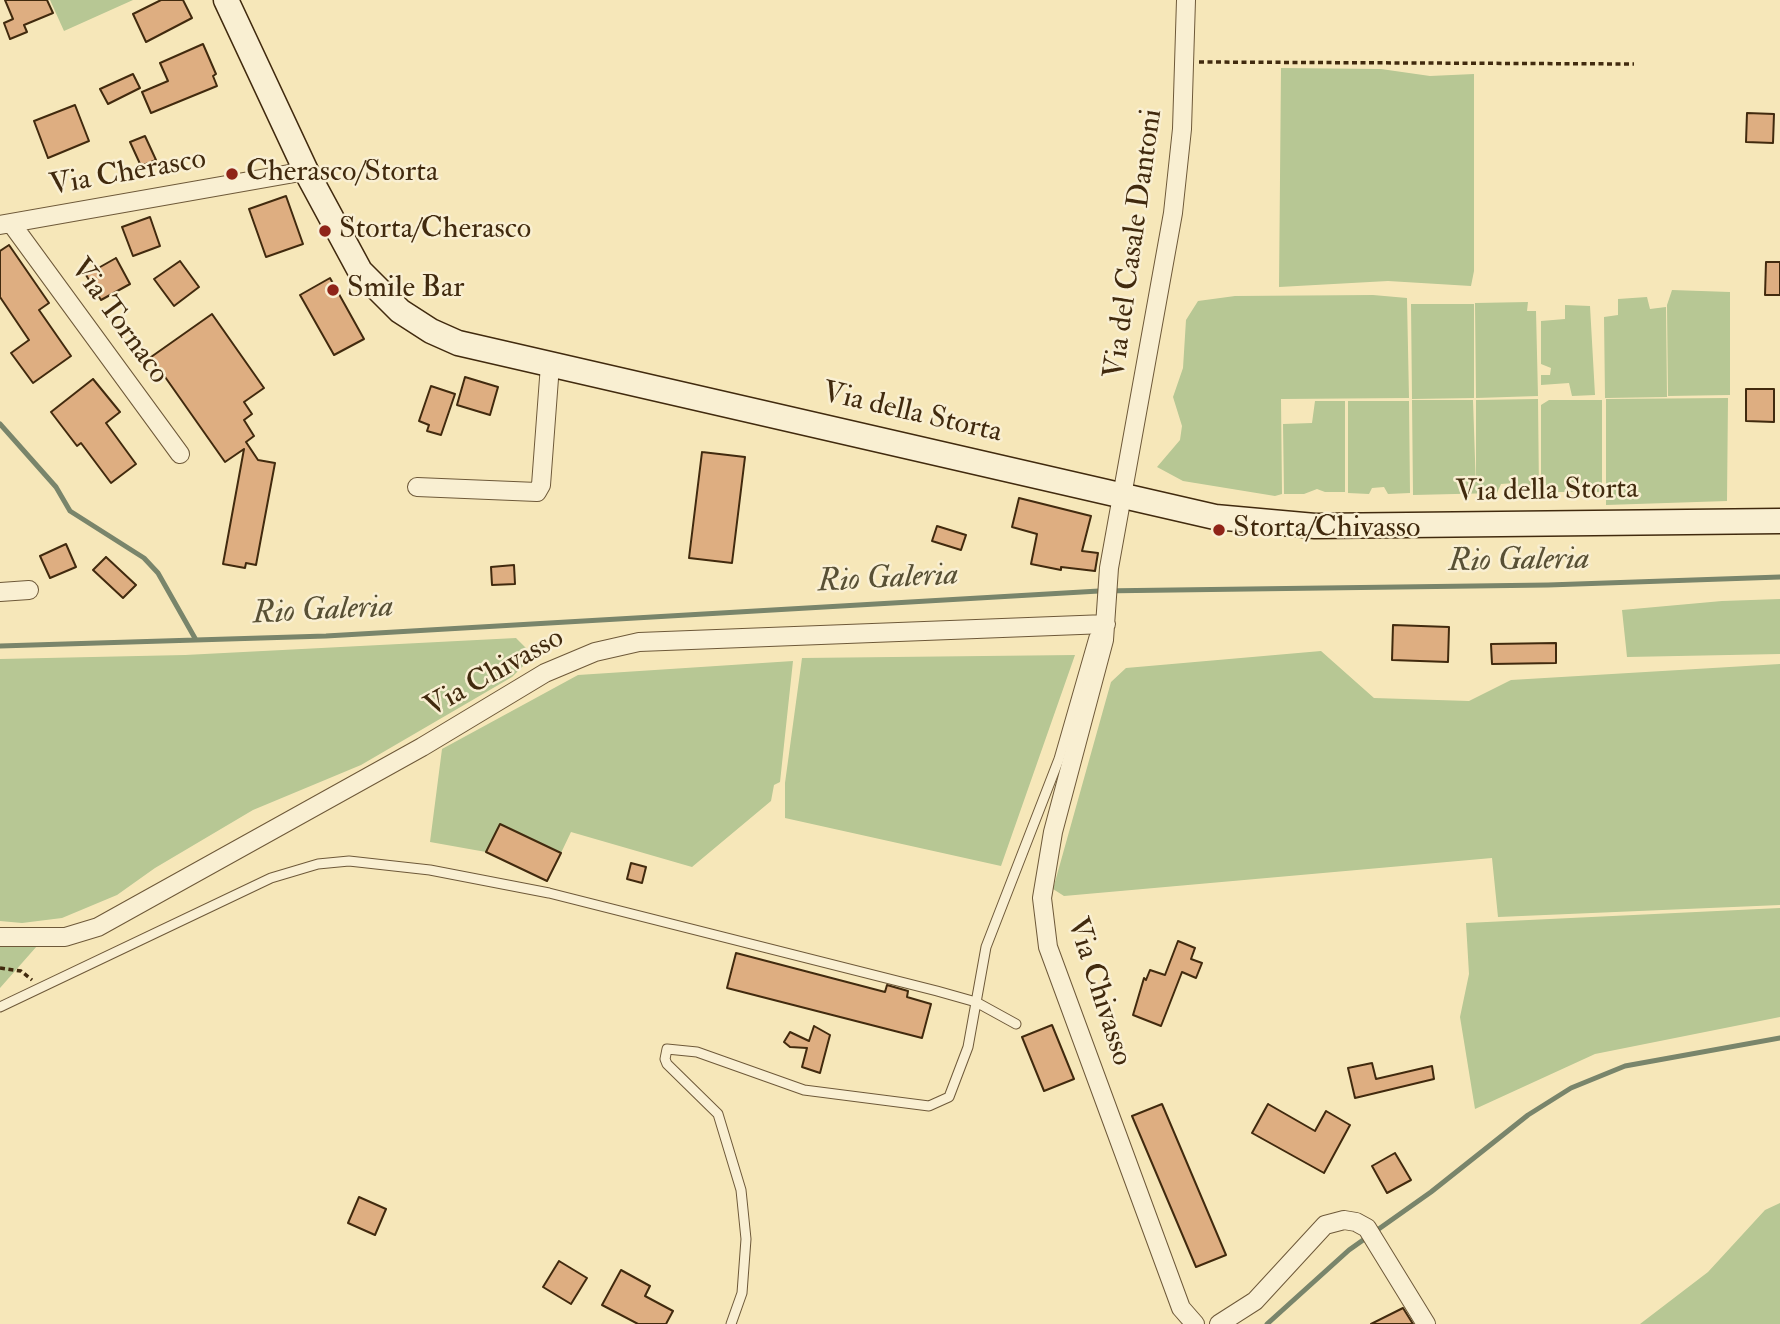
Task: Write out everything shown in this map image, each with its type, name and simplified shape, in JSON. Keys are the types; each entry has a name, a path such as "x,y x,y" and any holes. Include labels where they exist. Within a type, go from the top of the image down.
{"main road":[{"name":"Via della Storta","path":"226,0 306,171 360,271 400,311 430,331 458,343 1215,517 1315,526 1780,521"}],"street":[{"name":"Via del Casale Dantoni","path":"1125,495 1173,213 1186,62 1186,0"},
{"name":"Via Cherasco","path":"6,224 306,171"},
{"name":"Via Tornaco","path":"6,224 180,454"},
{"path":"417,487 537,492 541,485 550,365"},
{"name":"Via Chivasso","path":"1125,495 1109,568 1106,624 1046,862 1042,898 1043,930 1181,1308 1195,1324"},
{"path":"0,592 29,590"},
{"name":"Via Chivasso","path":"0,937 65,937 98,927 422,747 545,673 595,652 639,642 1106,624"},
{"path":"1219,1324 1255,1301 1325,1225 1344,1220 1364,1226 1426,1324"}],"lane":[{"path":"731,1324 742,1293 746,1239 741,1190 718,1114 667,1064 667,1049 697,1052 804,1090 937,1105 954,1089 968,1047 986,947 1059,760 1094,637 1106,624"},
{"path":"0,1007 39,986 271,878 318,863 349,861 430,870 549,893 976,1002 1016,1024"}],"path":[{"path":"1186,62 1634,64"},
{"path":"0,968 21,971 39,986"}],"green space":[{"path":"50,0 133,0 64,31"},
{"path":"1281,68 1381,69 1430,76 1474,74 1474,271 1471,286 1388,281 1279,287"},
{"path":"1672,290 1730,292 1730,395 1668,396 1667,305"},
{"path":"1373,295 1407,298 1409,398 1281,399 1282,494 1275,496 1183,481 1157,467 1180,440 1182,426 1173,397 1183,368 1186,320 1198,301 1235,296"},
{"path":"1647,297 1650,309 1666,307 1667,397 1605,398 1604,317 1618,315 1618,299"},
{"path":"1528,302 1527,311 1536,311 1538,396 1476,398 1475,303"},
{"path":"1411,304 1474,304 1474,398 1412,399"},
{"path":"1565,305 1590,306 1595,395 1572,396 1569,383 1541,385 1541,375 1550,375 1551,368 1541,364 1541,321 1565,319"},
{"path":"1728,398 1727,501 1606,505 1606,399"},
{"path":"1538,399 1539,493 1523,492 1515,483 1501,484 1497,493 1413,495 1412,400 1473,400 1476,489 1476,400"},
{"path":"1549,400 1602,400 1602,492 1541,492 1541,405"},
{"path":"1315,401 1345,401 1345,492 1325,492 1317,489 1304,494 1284,494 1283,424 1312,423"},
{"path":"1348,401 1409,401 1410,493 1388,494 1384,487 1372,488 1369,494 1348,493"},
{"path":"1780,599 1780,654 1627,657 1622,610"},
{"path":"516,638 530,652 525,664 512,677 361,765 253,810 155,868 117,895 62,918 22,923 0,921 0,659 185,655"},
{"path":"1321,651 1374,698 1469,701 1511,680 1780,664 1780,905 1498,917 1492,858 1064,896 1053,889 1111,682 1126,668"},
{"path":"1075,655 1001,866 785,818 785,783 802,658"},
{"path":"793,661 780,782 774,785 771,801 692,867 571,832 561,853 486,852 430,842 442,749 578,675"},
{"path":"1780,908 1780,1017 1595,1054 1475,1109 1460,1017 1469,974 1466,923"},
{"path":"0,944 37,946 0,988"},
{"path":"1780,1203 1780,1324 1640,1324 1708,1272 1765,1210"}],"building":[{"path":"5,0 47,0 53,13 24,25 27,32 10,39 4,23 13,19"},
{"path":"161,0 183,0 192,18 146,42 133,14"},
{"path":"203,44 216,74 213,76 217,86 151,113 142,92 168,81 160,63"},
{"path":"133,74 140,88 108,104 100,89"},
{"path":"75,105 89,141 48,158 34,121"},
{"path":"1747,113 1774,114 1773,143 1746,142"},
{"path":"145,136 156,160 141,166 130,142"},
{"path":"286,196 303,244 266,257 249,209"},
{"path":"150,217 160,246 133,256 122,227"},
{"path":"9,245 49,303 39,310 71,356 33,383 11,353 29,340 0,297 0,251"},
{"path":"116,258 130,284 101,300 86,275"},
{"path":"180,261 199,287 174,306 154,279"},
{"path":"1766,262 1780,262 1780,295 1765,295"},
{"path":"330,278 364,339 334,355 300,295"},
{"path":"212,314 264,388 244,402 252,414 244,420 254,436 246,442 258,460 275,463 256,565 246,563 245,568 223,564 244,449 225,462 151,357"},
{"path":"465,377 498,387 490,415 457,405"},
{"path":"93,379 120,412 106,423 136,464 111,483 81,443 77,446 51,412"},
{"path":"431,386 455,394 441,435 427,431 429,425 419,421"},
{"path":"1746,389 1774,389 1774,422 1746,421"},
{"path":"702,452 745,457 732,563 689,558"},
{"path":"1019,498 1091,516 1082,551 1098,553 1095,571 1061,567 1061,570 1031,564 1037,534 1012,527"},
{"path":"937,526 966,535 961,550 932,541"},
{"path":"66,544 76,567 50,578 40,556"},
{"path":"106,557 136,585 123,598 93,570"},
{"path":"514,565 515,584 492,585 491,567"},
{"path":"1393,625 1449,627 1448,662 1392,660"},
{"path":"1556,643 1556,663 1492,664 1491,644"},
{"path":"500,824 561,853 547,881 486,852"},
{"path":"631,863 646,867 642,883 627,879"},
{"path":"1178,941 1195,948 1191,959 1202,963 1196,978 1182,972 1161,1026 1133,1015 1144,978 1146,980 1150,970 1165,975"},
{"path":"736,953 885,992 887,985 908,991 907,997 931,1004 922,1038 727,988"},
{"path":"1052,1025 1074,1079 1044,1091 1022,1037"},
{"path":"814,1026 830,1035 820,1073 802,1067 807,1048 790,1047 784,1042 790,1032 809,1041"},
{"path":"1372,1063 1376,1079 1432,1066 1434,1079 1355,1098 1348,1068"},
{"path":"1162,1104 1226,1255 1196,1267 1132,1116"},
{"path":"1268,1104 1315,1131 1326,1111 1350,1125 1324,1173 1252,1133"},
{"path":"1395,1153 1411,1180 1387,1193 1372,1166"},
{"path":"359,1197 386,1209 375,1235 348,1223"},
{"path":"559,1261 587,1278 571,1304 543,1287"},
{"path":"621,1270 650,1286 645,1296 673,1311 666,1324 638,1324 602,1305"},
{"path":"1403,1308 1413,1324 1371,1324"}],"waterway":[{"path":"0,424 56,487 70,511 144,558 158,573 196,640"},
{"name":"Rio Galeria","path":"0,646 326,636 1099,591 1548,585 1780,577"},
{"path":"1267,1324 1349,1250 1431,1192 1528,1115 1571,1088 1625,1066 1780,1038"}],"place":[{"name":"Cherasco/Storta","path":"232,174"},
{"name":"Storta/Cherasco","path":"325,231"},
{"name":"Smile Bar","path":"333,290"},
{"name":"Storta/Chivasso","path":"1219,530"}]}
